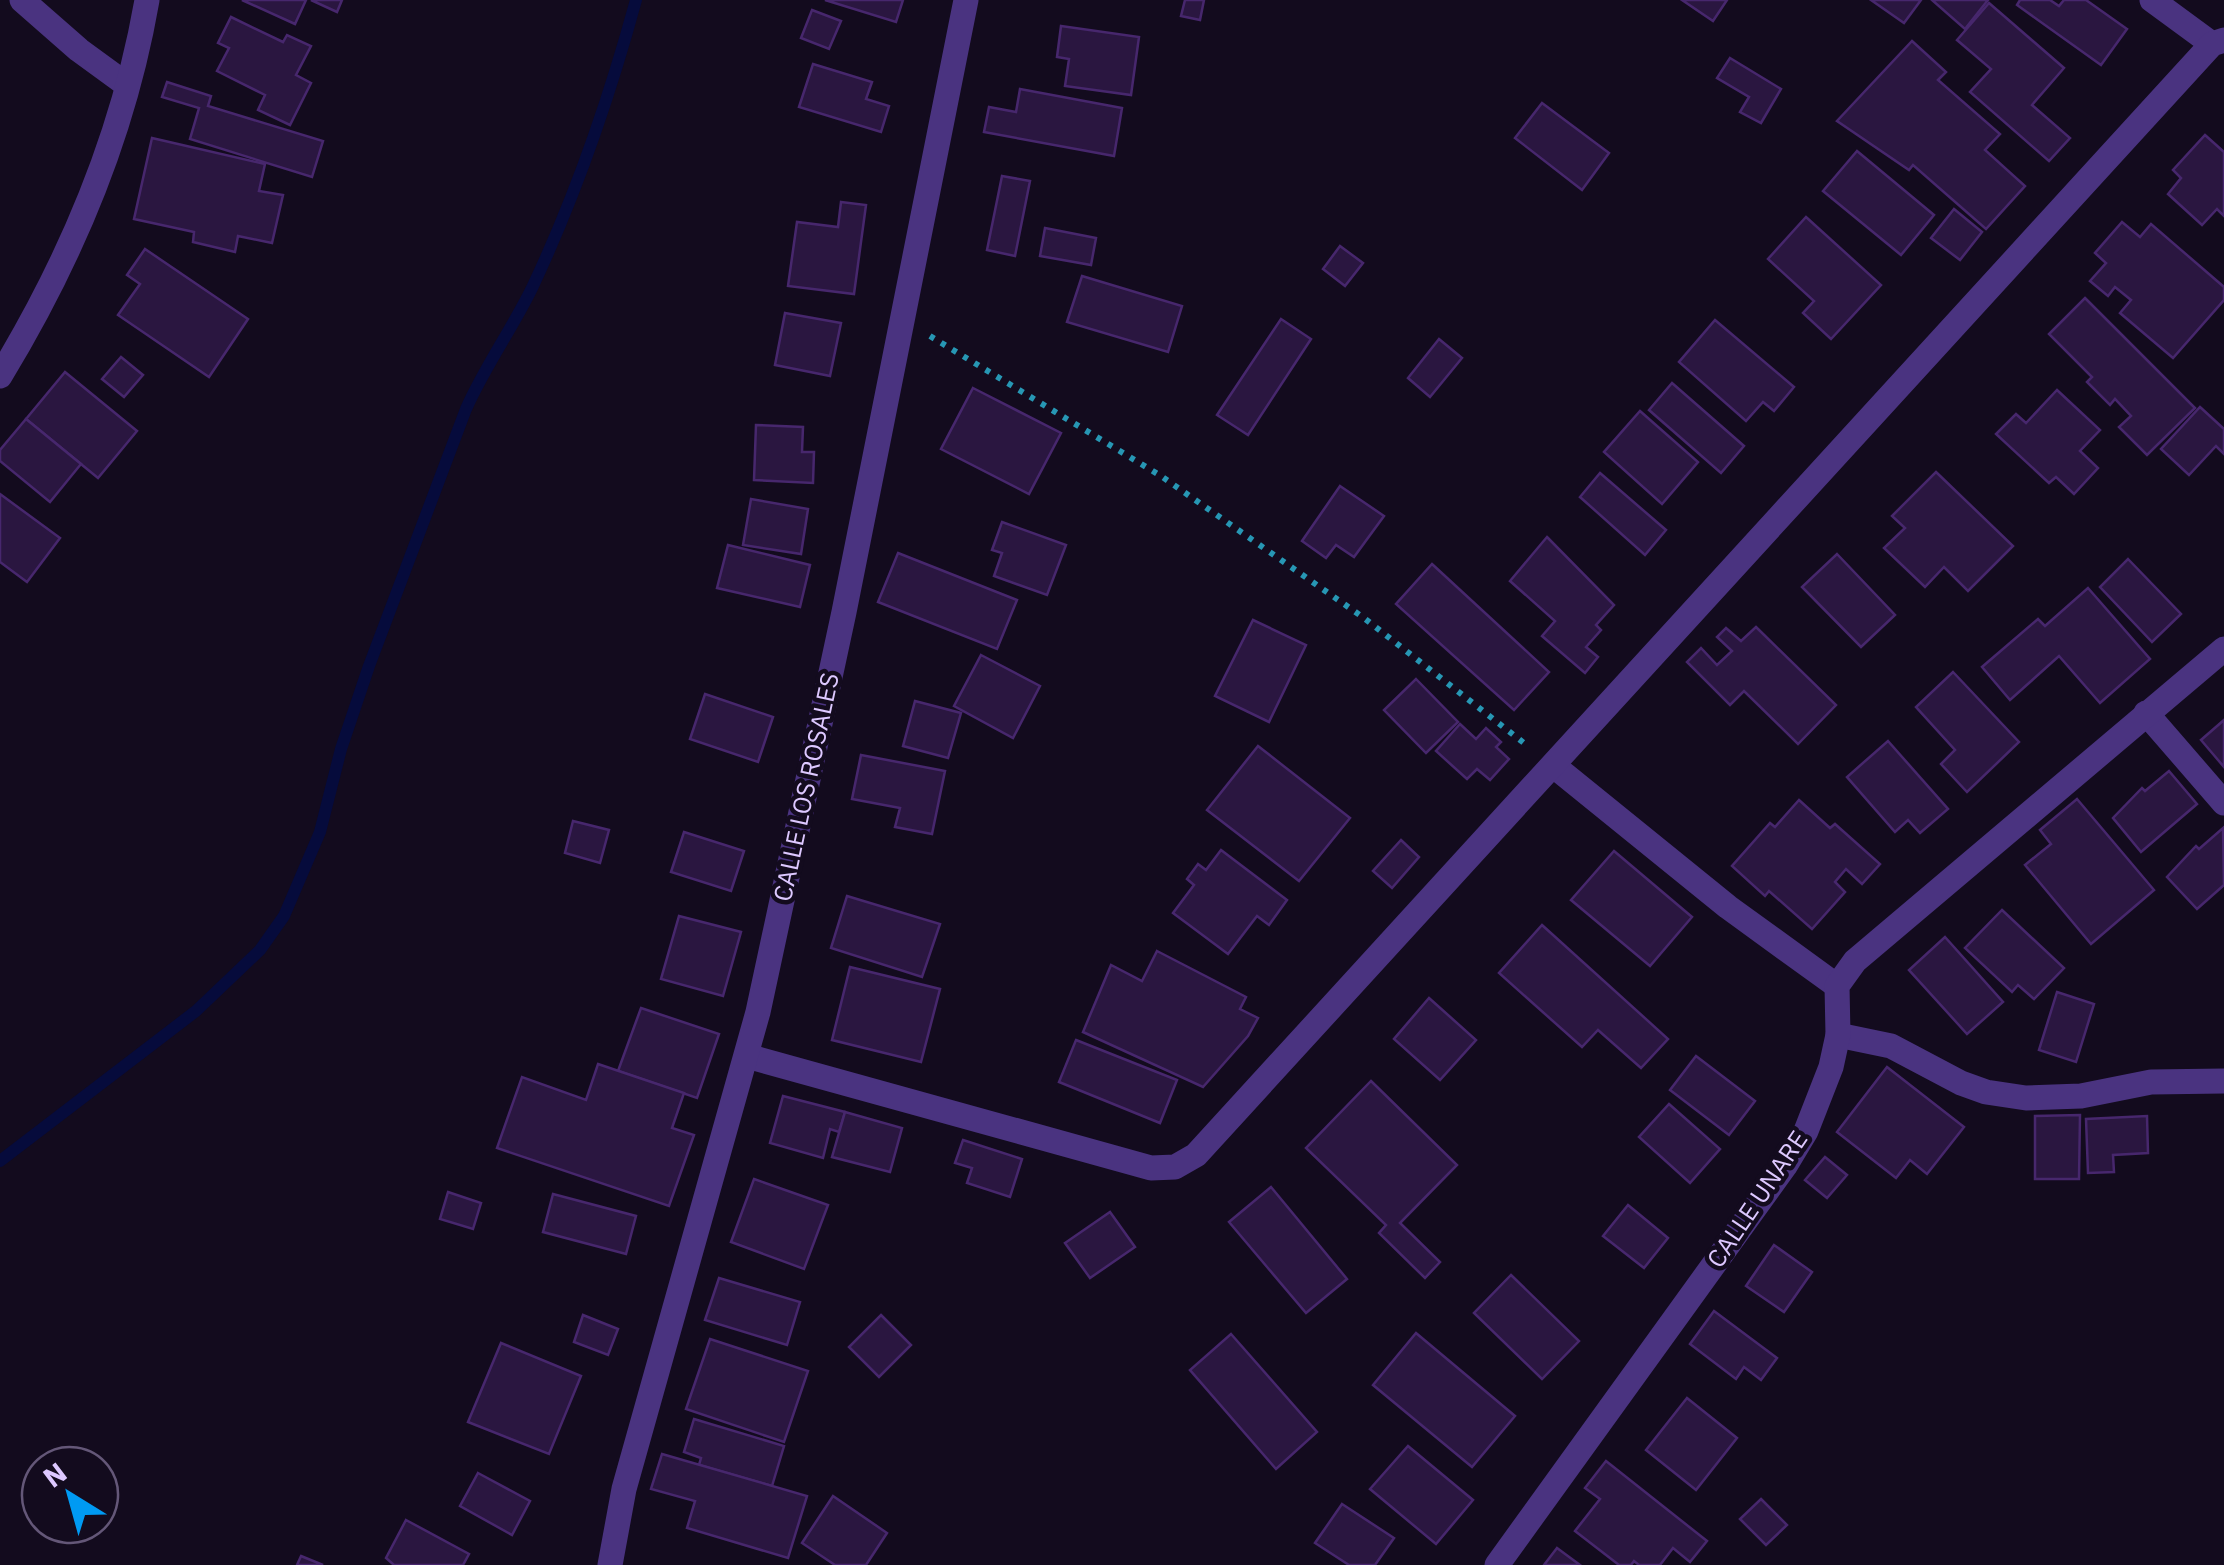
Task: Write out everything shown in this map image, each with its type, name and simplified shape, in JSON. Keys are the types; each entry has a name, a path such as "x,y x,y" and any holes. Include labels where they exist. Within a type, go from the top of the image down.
{"street":[{"path":"22,0 127,85"},
{"path":"0,376 66,256 108,152 147,0"},
{"name":"CALLE LOS ROSALES","path":"610,1565 624,1488 746,1056 844,612 966,0"},
{"path":"746,1056 1151,1168 1176,1167 1196,1155 2218,42 2152,0"},
{"path":"1554,766 1728,907 1837,986 1854,961 1874,942 2224,649"},
{"path":"2146,714 2224,803"},
{"name":"CALLE UNARE","path":"1497,1565 1785,1166 1806,1131 1838,1035 1837,986"},
{"path":"1838,1035 1891,1046 1986,1092 2026,1098 2081,1096 2150,1082 2224,1081"}],"path":[{"path":"903,321 1161,476 1364,618 1554,766"}],"building":[{"path":"242,0 306,0 295,24"},
{"path":"311,0 342,0 337,12"},
{"path":"825,0 903,0 896,22"},
{"path":"1185,0 1204,0 1200,20 1181,16"},
{"path":"1682,0 1727,0 1713,21"},
{"path":"1871,0 1921,0 1904,23"},
{"path":"1932,0 1988,0 1965,29"},
{"path":"2020,0 2050,0 2059,6 2064,0 2086,0 2127,29 2101,65 2017,5"},
{"path":"1989,3 2064,68 2032,105 2070,138 2049,161 1970,92 1991,69 1957,40"},
{"path":"812,10 841,21 829,49 801,38"},
{"path":"231,17 283,42 287,35 311,46 296,75 311,83 290,125 258,110 265,95 217,71 229,48 218,43"},
{"path":"1061,26 1139,37 1131,95 1065,86 1069,59 1057,57"},
{"path":"1912,41 1946,72 1938,80 2000,134 1985,150 2025,186 1986,229 1913,165 1909,170 1837,121"},
{"path":"1730,58 1781,89 1761,123 1740,112 1749,97 1717,78"},
{"path":"813,64 872,82 866,99 889,106 881,132 799,107"},
{"path":"167,82 211,96 208,106 323,141 312,177 190,139 199,108 162,97"},
{"path":"1020,89 1122,108 1114,156 984,132 989,107 1016,112"},
{"path":"1542,103 1609,153 1582,190 1515,138"},
{"path":"2205,135 2224,152 2224,216 2217,209 2202,225 2168,194 2181,178 2173,170"},
{"path":"152,138 265,164 259,191 283,195 272,243 238,236 235,252 193,242 194,232 134,219"},
{"path":"1857,151 1934,215 1901,255 1823,191"},
{"path":"1002,176 1030,181 1015,256 987,250"},
{"path":"841,202 866,205 854,294 788,286 797,222 838,227"},
{"path":"1954,209 1982,232 1960,260 1931,238"},
{"path":"1806,217 1881,285 1831,339 1803,313 1814,301 1768,259"},
{"path":"2122,222 2140,237 2151,224 2224,287 2224,300 2173,358 2120,313 2131,300 2115,287 2108,296 2090,281 2106,263 2095,253"},
{"path":"1045,228 1096,238 1091,265 1040,256"},
{"path":"1340,246 1363,263 1345,286 1323,269"},
{"path":"145,249 248,319 209,377 118,315 140,284 127,275"},
{"path":"1082,276 1182,306 1168,352 1067,322"},
{"path":"2085,298 2195,408 2147,455 2119,427 2131,416 2115,399 2110,405 2087,382 2092,377 2049,334"},
{"path":"785,313 841,323 830,376 775,365"},
{"path":"1281,319 1311,339 1248,435 1217,415"},
{"path":"1715,320 1794,387 1774,411 1763,402 1746,421 1679,362"},
{"path":"1439,339 1462,358 1430,397 1408,378"},
{"path":"121,357 143,375 124,397 102,379"},
{"path":"65,372 137,431 98,478 26,419"},
{"path":"1672,383 1744,446 1721,473 1649,410"},
{"path":"973,388 1061,433 1029,494 941,449"},
{"path":"2057,390 2100,430 2080,451 2098,468 2074,494 2056,477 2049,483 1996,434 2016,414 2026,423"},
{"path":"2200,407 2224,429 2224,454 2216,446 2189,475 2161,449"},
{"path":"1640,411 1698,462 1662,504 1604,452"},
{"path":"26,419 81,464 50,502 0,461 0,450"},
{"path":"756,425 803,427 802,452 814,452 813,483 754,480"},
{"path":"1936,472 2013,546 1968,591 1944,567 1925,587 1884,548 1905,528 1892,516"},
{"path":"1600,473 1666,530 1645,555 1580,497"},
{"path":"1340,486 1384,516 1354,557 1336,545 1326,558 1302,541"},
{"path":"0,494 60,538 27,582 0,562"},
{"path":"751,499 808,509 801,554 743,545"},
{"path":"1002,522 1066,545 1047,595 994,576 1002,553 992,550"},
{"path":"1547,537 1614,605 1596,625 1601,630 1586,647 1598,657 1585,673 1542,636 1555,621 1510,581"},
{"path":"728,545 810,565 800,607 717,588"},
{"path":"898,553 1017,600 997,649 878,602"},
{"path":"1837,554 1895,615 1861,647 1802,587"},
{"path":"2128,559 2181,614 2152,642 2100,587"},
{"path":"1432,564 1549,672 1514,710 1396,604"},
{"path":"2088,588 2150,659 2100,703 2059,656 2010,700 1982,667 2038,619 2045,626"},
{"path":"1253,620 1306,645 1269,722 1215,696"},
{"path":"1756,627 1836,705 1798,744 1744,691 1730,705 1687,662 1701,648 1717,665 1732,651 1717,637 1726,628 1741,641"},
{"path":"981,655 1040,686 1013,738 954,706"},
{"path":"1953,672 2019,742 1967,792 1941,764 1955,750 1916,707"},
{"path":"1416,679 1458,722 1426,753 1384,710"},
{"path":"705,694 773,717 758,762 690,739"},
{"path":"915,701 961,713 948,758 903,746"},
{"path":"2224,720 2224,767 2201,740"},
{"path":"1460,724 1476,739 1486,728 1501,742 1496,747 1509,759 1490,780 1477,769 1467,779 1436,751"},
{"path":"1888,741 1948,809 1920,833 1908,820 1895,832 1847,777"},
{"path":"1258,746 1350,818 1299,881 1207,810"},
{"path":"861,755 945,771 932,834 895,827 900,808 852,799"},
{"path":"2169,771 2197,804 2141,852 2113,818 2142,788 2145,791"},
{"path":"2077,799 2154,890 2091,944 2025,865 2051,844 2040,830"},
{"path":"1799,800 1830,828 1835,824 1880,864 1862,884 1846,869 1835,882 1845,892 1812,929 1769,891 1765,896 1732,866 1770,823 1775,827"},
{"path":"573,821 609,830 600,863 565,853"},
{"path":"2223,828 2224,885 2197,909 2167,877 2196,846 2199,849"},
{"path":"684,832 744,851 731,891 671,872"},
{"path":"1401,840 1419,857 1392,888 1373,871"},
{"path":"1221,850 1287,900 1269,925 1257,916 1228,954 1173,913 1194,885 1187,879 1198,864 1206,870"},
{"path":"1614,851 1692,917 1650,966 1571,900"},
{"path":"847,896 940,924 922,977 831,948"},
{"path":"2002,910 2064,968 2034,999 2018,985 2012,992 1965,948"},
{"path":"679,916 741,932 723,996 661,979"},
{"path":"1542,925 1668,1039 1641,1068 1598,1030 1582,1047 1499,973"},
{"path":"1945,937 2003,1002 1967,1034 1909,970"},
{"path":"1157,951 1246,997 1240,1009 1258,1018 1248,1036 1203,1087 1083,1032 1111,965 1142,981"},
{"path":"850,967 940,989 921,1062 832,1040"},
{"path":"2057,992 2094,1004 2076,1062 2039,1050"},
{"path":"1429,998 1476,1040 1440,1080 1394,1039"},
{"path":"641,1008 719,1034 697,1098 618,1071"},
{"path":"1076,1040 1177,1080 1160,1123 1059,1082"},
{"path":"1696,1056 1755,1101 1729,1135 1670,1090"},
{"path":"598,1064 684,1093 672,1128 694,1135 669,1206 497,1148 522,1077 586,1100"},
{"path":"1887,1067 1964,1127 1927,1174 1910,1160 1896,1178 1837,1132"},
{"path":"1371,1081 1457,1165 1400,1223 1440,1262 1425,1278 1379,1233 1386,1225 1306,1148"},
{"path":"783,1096 845,1112 839,1132 830,1129 823,1158 770,1143"},
{"path":"1669,1104 1720,1149 1690,1183 1639,1137"},
{"path":"845,1112 902,1128 890,1172 832,1157"},
{"path":"2080,1115 2079,1179 2035,1179 2035,1116"},
{"path":"2147,1116 2148,1153 2113,1155 2114,1172 2088,1173 2086,1119"},
{"path":"963,1140 1022,1159 1010,1197 967,1183 972,1168 955,1163"},
{"path":"1825,1157 1847,1175 1827,1198 1805,1180"},
{"path":"754,1179 828,1205 804,1269 731,1242"},
{"path":"1271,1187 1347,1279 1306,1313 1229,1222"},
{"path":"448,1192 481,1203 473,1229 440,1219"},
{"path":"553,1194 636,1216 626,1254 543,1232"},
{"path":"1628,1205 1668,1238 1644,1268 1603,1236"},
{"path":"1110,1212 1135,1247 1090,1278 1065,1243"},
{"path":"1774,1245 1812,1272 1784,1312 1746,1286"},
{"path":"1511,1275 1579,1341 1542,1379 1474,1313"},
{"path":"719,1278 800,1302 787,1345 705,1320"},
{"path":"1714,1311 1777,1358 1761,1380 1744,1367 1736,1379 1690,1344"},
{"path":"583,1315 618,1329 608,1355 574,1342"},
{"path":"881,1315 911,1345 879,1377 849,1347"},
{"path":"1416,1333 1515,1416 1472,1467 1373,1385"},
{"path":"1231,1334 1317,1432 1276,1469 1190,1370"},
{"path":"710,1339 808,1371 784,1442 686,1409"},
{"path":"501,1343 581,1376 549,1454 468,1422"},
{"path":"1687,1398 1737,1438 1696,1490 1646,1450"},
{"path":"694,1419 784,1446 772,1486 699,1465 701,1458 684,1452"},
{"path":"1408,1446 1473,1500 1436,1544 1370,1489"},
{"path":"662,1454 807,1496 788,1558 687,1528 695,1501 651,1489"},
{"path":"1606,1461 1707,1541 1690,1562 1673,1548 1660,1565 1639,1565 1634,1561 1631,1565 1619,1565 1575,1531 1600,1499 1585,1488"},
{"path":"478,1473 530,1501 512,1535 460,1506"},
{"path":"833,1496 887,1533 866,1565 835,1565 802,1543"},
{"path":"1761,1499 1787,1525 1766,1545 1740,1519"},
{"path":"1342,1504 1394,1538 1375,1565 1349,1565 1315,1543"},
{"path":"406,1520 469,1554 463,1565 394,1565 386,1558"},
{"path":"1557,1548 1580,1565 1544,1565"},
{"path":"301,1556 323,1565 297,1565"}],"waterway":[{"path":"0,1161 196,1011 260,950 284,916 320,832 341,749 369,666 466,409 532,288 563,218 603,110 636,0"}]}
